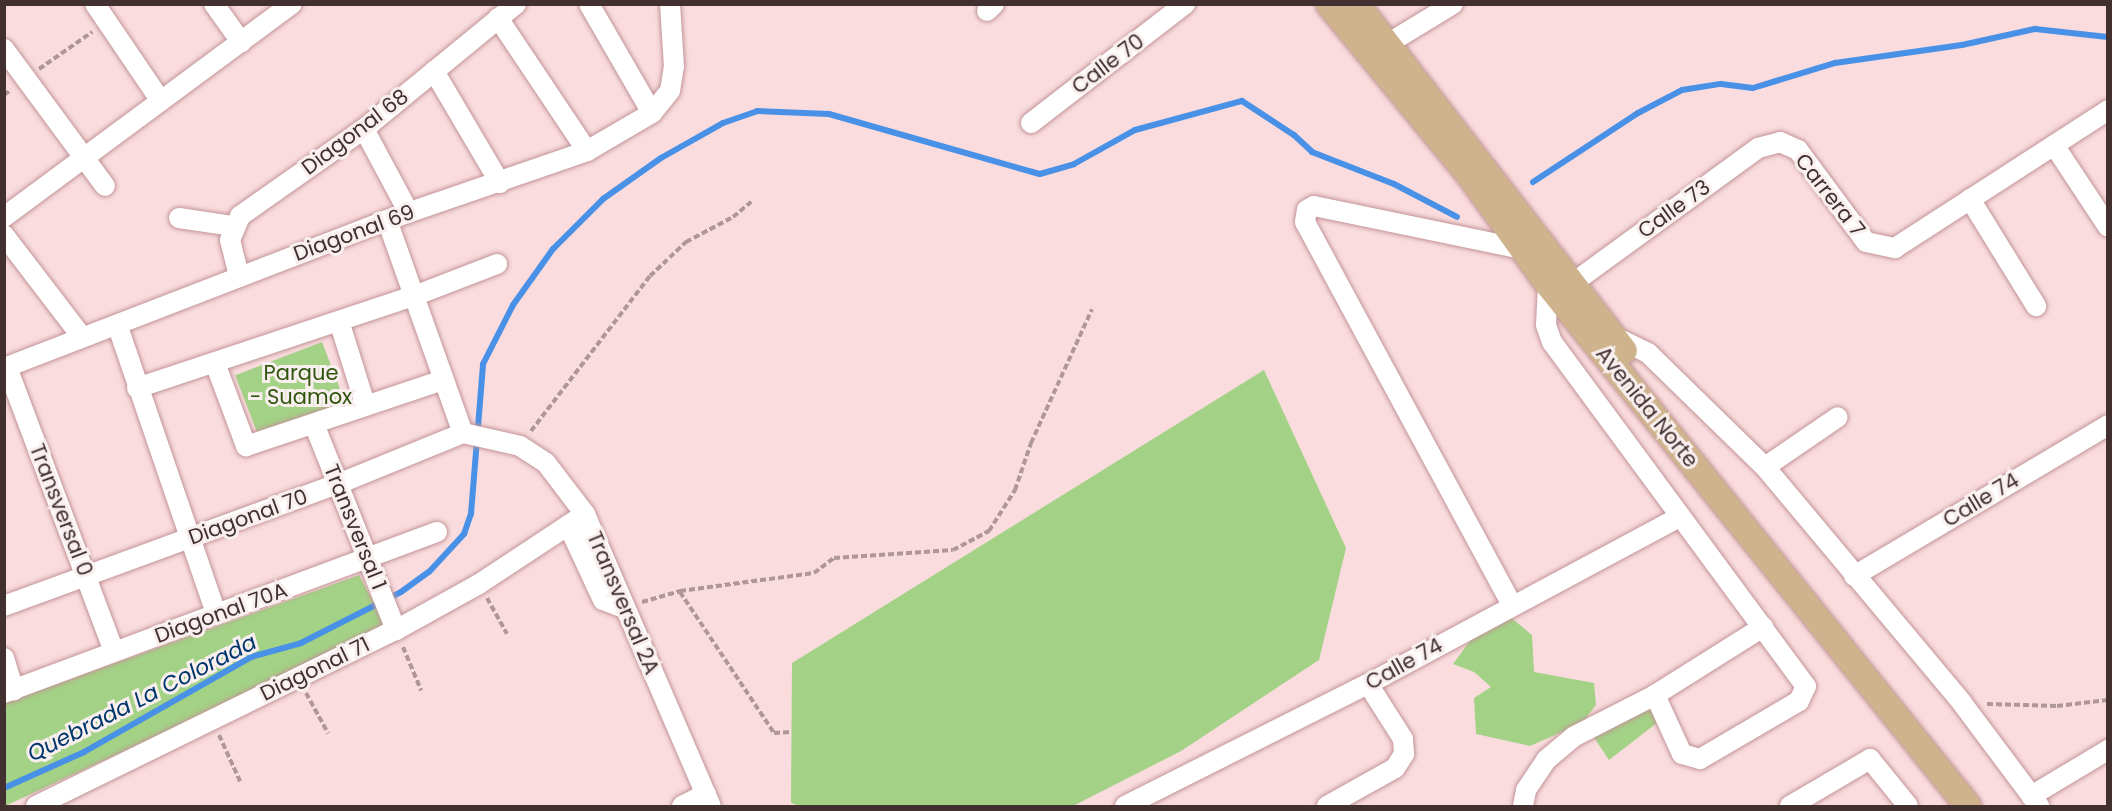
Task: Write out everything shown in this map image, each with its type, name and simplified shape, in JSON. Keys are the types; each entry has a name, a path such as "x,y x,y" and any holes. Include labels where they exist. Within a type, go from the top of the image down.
{"main road":[{"name":"Avenida Norte","path":"1329,4 1468,173 1521,249 1561,284 1613,336 1987,807"},
{"name":"Avenida Norte","path":"1356,4 1389,43 1561,284 1968,807"}],"street":[{"path":"95,4 161,101"},
{"path":"214,4 241,42"},
{"path":"4,217 83,156 292,4"},
{"name":"Diagonal 68","path":"233,225 240,216 364,129 516,4"},
{"path":"589,4 652,113"},
{"name":"Diagonal 69","path":"6,368 82,337 118,327 238,276 387,220 500,183 587,151 652,113 670,91 674,67 670,4"},
{"name":"Calle 70","path":"1031,123 1185,4"},
{"path":"1389,43 1453,4"},
{"path":"498,18 587,151"},
{"path":"4,49 105,186"},
{"path":"434,71 500,183"},
{"path":"2036,306 1970,199 2108,110"},
{"path":"364,129 409,213"},
{"name":"Calle 73","path":"1561,284 1758,148 1780,142"},
{"name":"Carrera 7","path":"1780,142 1797,150 1866,242 1881,247 1895,248 1970,199"},
{"path":"2054,145 2108,227"},
{"path":"1512,605 1305,222 1307,210 1314,206 1521,249"},
{"path":"179,218 233,225 231,240 238,276"},
{"path":"387,220 463,433"},
{"path":"4,235 82,337"},
{"path":"137,388 414,296 497,264"},
{"path":"1561,284 1546,325 1552,342 1680,517 1802,677 1806,686 1799,701 1700,759 1682,754 1655,695"},
{"path":"339,321 365,404"},
{"path":"118,327 216,614"},
{"path":"1613,336 1648,353 1765,467 1962,703 2035,801 2108,750"},
{"path":"215,363 246,446 314,424 365,404 443,380"},
{"name":"Transversal 0","path":"6,368 114,652"},
{"path":"1765,467 1838,417"},
{"name":"Transversal 1","path":"314,424 393,621"},
{"name":"Calle 74","path":"1854,576 2108,425"},
{"name":"Transversal 2A","path":"463,433 520,446 546,463 624,608 709,800"},
{"name":"Diagonal 70","path":"4,606 338,484 463,433"},
{"name":"Calle 74","path":"1125,807 1368,684 1680,517"},
{"name":"Diagonal 71","path":"36,807 298,676 393,621 479,584 577,520"},
{"name":"Diagonal 70A","path":"9,692 437,531"},
{"path":"1524,807 1526,790 1546,760 1573,736 1655,695 1763,627"},
{"path":"4,658 9,692"},
{"path":"1327,807 1395,768 1404,754 1403,739 1368,684"},
{"path":"1790,807 1870,759 1908,807"},
{"path":"682,807 709,800"}],"path":[{"path":"4,96 107,21"},
{"path":"520,446 650,276 686,242 733,217 752,201"},
{"path":"624,608 680,591 814,573 834,558 953,550 989,531 1015,490 1040,421 1092,309"},
{"path":"479,584 507,634"},
{"path":"680,591 774,733 791,732"},
{"path":"393,621 422,690"},
{"path":"298,676 328,734"},
{"path":"1962,703 2057,706 2108,700"},
{"path":"211,718 240,781"}],"green space":[{"name":"Parque - Suamox","path":"322,342 345,403 258,436 235,375"},
{"path":"1264,370 1346,548 1319,660 1181,751 1073,806 800,806 791,803 792,663"},
{"path":"359,575 388,629 5,806 5,703"},
{"path":"1503,611 1532,635 1534,672 1594,683 1596,705 1582,723 1530,746 1476,734 1474,698 1491,687 1474,672 1453,664 1480,627"},
{"path":"1652,701 1662,719 1609,760 1591,733"}],"waterway":[{"name":"Quebrada La Colorada","path":"1533,182 1638,113 1682,90 1721,84 1753,88 1835,63 1962,45 2035,29 2108,37"},
{"name":"Quebrada La Colorada","path":"4,788 84,752 251,657 301,643 401,592 429,572 464,534 471,514 483,364 513,305 553,249 603,199 661,158 723,123 757,111 829,114 1040,174 1074,164 1135,130 1242,101 1294,135 1312,152 1394,184 1457,217"}]}
